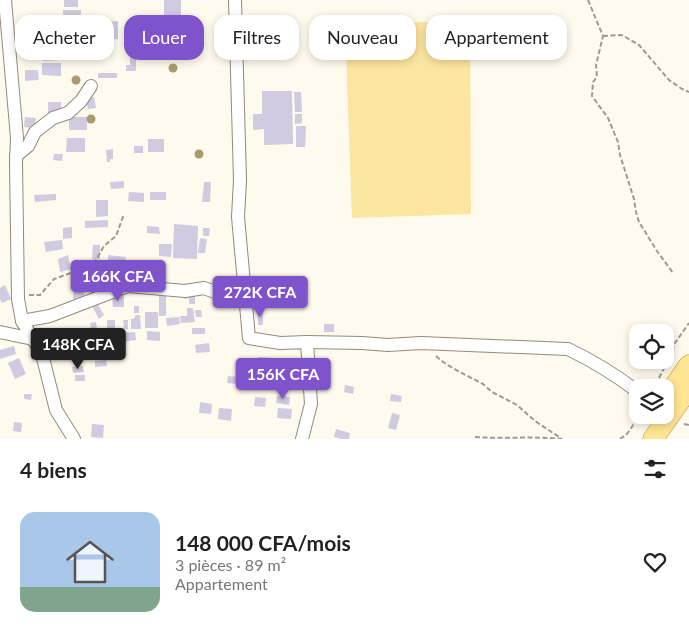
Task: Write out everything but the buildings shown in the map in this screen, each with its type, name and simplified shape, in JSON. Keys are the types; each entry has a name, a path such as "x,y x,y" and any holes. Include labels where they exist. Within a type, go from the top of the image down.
{"main road":[{"path":"674,387 689,365"},
{"path":"674,398 689,388"},
{"path":"638,439 648,424"},
{"path":"653,439 657,424"}],"street":[{"path":"5,0 17,138 18,299 22,321 42,354 56,410 74,439"},
{"path":"235,0 240,180 238,217 249,338 280,343 388,345 422,343 568,349 595,363 629,386"},
{"path":"16,156 28,146 39,128 53,118 68,113 81,101 91,86"},
{"path":"22,321 50,316 128,286 185,291 204,288 231,298 245,296"},
{"path":"0,332 33,339"},
{"path":"302,439 310,404 307,342"}],"path":[{"path":"588,0 603,36 596,65 597,77 593,82 592,96 608,118 618,142 639,222 673,273"},
{"path":"603,36 622,35 639,45 670,80 682,90 689,92"},
{"path":"18,299 27,294 40,295 54,279 93,265 104,246 116,236 124,214"},
{"path":"666,379 675,343 689,323"},
{"path":"432,352 450,366 517,405 535,421 562,439 475,437"},
{"path":"620,439 627,434 634,424"}],"shaded area":[{"path":"416,22 426,22 426,60 470,60 471,214 352,218 346,60 416,60"}]}
